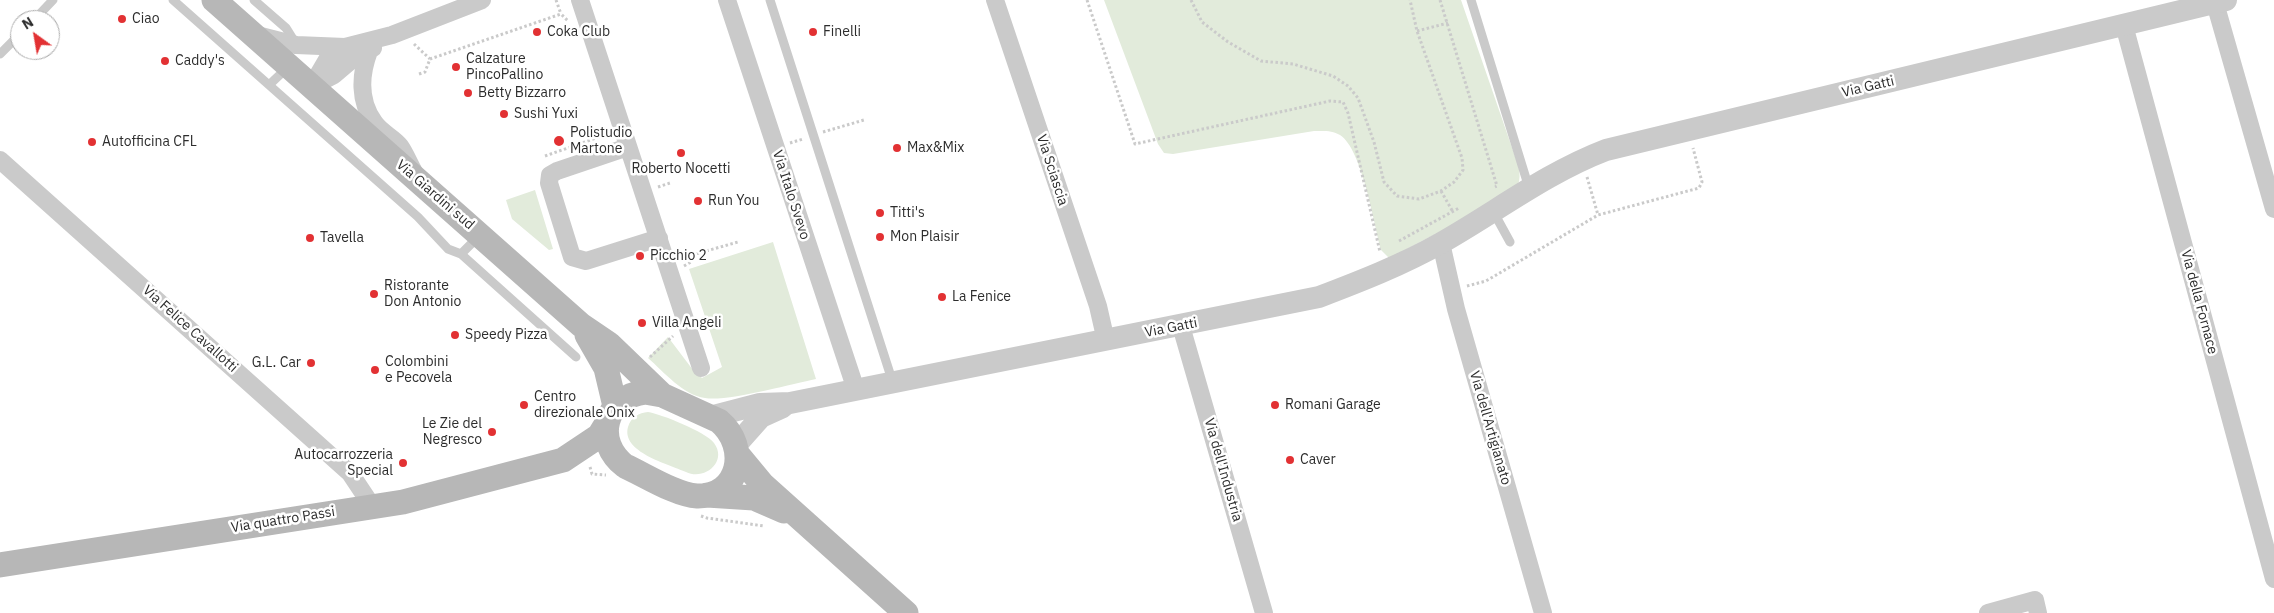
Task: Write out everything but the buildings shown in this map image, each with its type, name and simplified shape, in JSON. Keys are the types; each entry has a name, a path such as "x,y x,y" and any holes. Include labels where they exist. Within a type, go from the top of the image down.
{"main road":[{"name":"Via Giardini sud","path":"214,0 251,33 292,56 311,87 581,326 608,344 662,395"},
{"name":"Via Giardini sud","path":"581,326 606,368 611,415 607,443 617,460 616,471 682,493 699,496 703,505 754,498 802,520"},
{"name":"Via Giardini sud","path":"611,415 629,396 637,393 654,392 710,417 727,428 737,450 762,484 802,520"},
{"name":"Via quattro Passi","path":"0,565 411,500 563,460 599,436 611,415"},
{"path":"703,505 729,481 737,464 737,450"},
{"name":"Via quattro Passi","path":"563,460 578,463 605,462 616,471"},
{"path":"802,520 906,613"}],"street":[{"path":"311,87 334,75 354,58 369,52 392,35 445,6 482,0"},
{"path":"580,0 701,368"},
{"name":"Via Italo Svevo","path":"726,0 856,390"},
{"name":"Via Sciascia","path":"995,0 1098,306 1106,341"},
{"name":"Via Gatti","path":"710,417 760,404 790,403 1319,297 1385,272 1441,243 1457,221 1491,200 1529,189 1574,163 1606,150 2220,2 2274,209"},
{"name":"Via della Fornace","path":"2124,25 2274,579"},
{"path":"292,56 345,47 392,35"},
{"path":"311,87 328,58 345,47"},
{"path":"369,52 363,66 364,100 374,123 400,146 420,182"},
{"path":"628,147 550,175 549,183 572,257 586,261 659,238"},
{"name":"Via Felice Cavallotti","path":"0,160 350,473 372,506"},
{"name":"Via dell'Artigianato","path":"1441,243 1456,309 1543,613"},
{"name":"Via dell'Industria","path":"1181,326 1264,613"},
{"name":"Via Gatti","path":"737,450 761,417 790,403"},
{"path":"1988,613 2035,600 2038,613"}],"lane":[{"path":"44,10 54,0"},
{"path":"173,0 418,217 448,249 461,254 576,357"},
{"path":"254,0 286,28 292,56 269,85"},
{"path":"770,0 893,383"},
{"path":"1471,0 1529,189"},
{"path":"0,54 10,44"},
{"path":"1491,200 1510,242"},
{"path":"461,254 480,235"}],"path":[{"path":"556,0 561,14 567,18 570,27"},
{"path":"1087,0 1135,144 1330,101 1343,102 1348,113 1380,252 1388,248"},
{"path":"1191,0 1202,22 1228,42 1261,62 1293,64 1333,76 1348,86 1358,98 1374,142 1384,182 1397,196 1419,199 1442,191 1454,182 1462,170 1462,158 1417,32 1410,0"},
{"path":"1440,0 1497,186 1491,200"},
{"path":"430,59 561,14"},
{"path":"1417,32 1448,23"},
{"path":"413,44 430,59"},
{"path":"419,74 425,72 430,59"},
{"path":"545,156 602,136 605,130 602,121"},
{"path":"704,172 732,162"},
{"path":"1442,191 1457,221"},
{"path":"1457,221 1460,207"},
{"path":"1468,287 1486,281 1598,215"},
{"path":"1396,243 1457,221"},
{"path":"670,273 691,262 692,255 738,242"},
{"path":"649,358 686,323"},
{"path":"592,474 616,471"},
{"path":"703,505 707,518 768,526"}],"green space":[{"path":"1104,0 1461,0 1518,165 1520,177 1517,187 1513,194 1389,258 1381,250 1366,188 1355,155 1348,143 1337,133 1314,131 1173,154 1164,153 1158,144"},
{"path":"535,190 553,249 549,250 512,219 506,200"},
{"path":"773,242 816,379 759,392 715,399 697,396 682,388 648,358 668,337 693,370 702,378 722,367 689,269"},
{"path":"648,412 683,424 714,443 718,450 718,457 712,468 700,474 693,474 658,461 639,450 628,436 628,427 636,416"}],"place":[{"name":"Ciao","path":"122,19"},
{"name":"Coka Club","path":"537,32"},
{"name":"Finelli","path":"813,32"},
{"name":"Caddy's","path":"165,61"},
{"name":"Calzature PincoPallino","path":"456,67"},
{"name":"Betty Bizzarro","path":"468,93"},
{"name":"Sushi Yuxi","path":"504,114"},
{"name":"Polistudio Martone","path":"559,141"},
{"name":"Autofficina CFL","path":"92,142"},
{"name":"Max&Mix","path":"897,148"},
{"name":"Roberto Nocetti","path":"681,153"},
{"name":"Run You","path":"698,201"},
{"name":"Titti's","path":"880,213"},
{"name":"Mon Plaisir","path":"880,237"},
{"name":"Tavella","path":"310,238"},
{"name":"Picchio 2","path":"640,256"},
{"name":"Ristorante Don Antonio","path":"374,294"},
{"name":"La Fenice","path":"942,297"},
{"name":"Villa Angeli","path":"642,323"},
{"name":"Speedy Pizza","path":"455,335"},
{"name":"G.L. Car","path":"311,363"},
{"name":"Colombini e Pecovela","path":"375,370"},
{"name":"Centro direzionale Onix","path":"524,405"},
{"name":"Romani Garage","path":"1275,405"},
{"name":"Le Zie del Negresco","path":"492,432"},
{"name":"Caver","path":"1290,460"},
{"name":"Autocarrozzeria Special","path":"403,463"}]}
